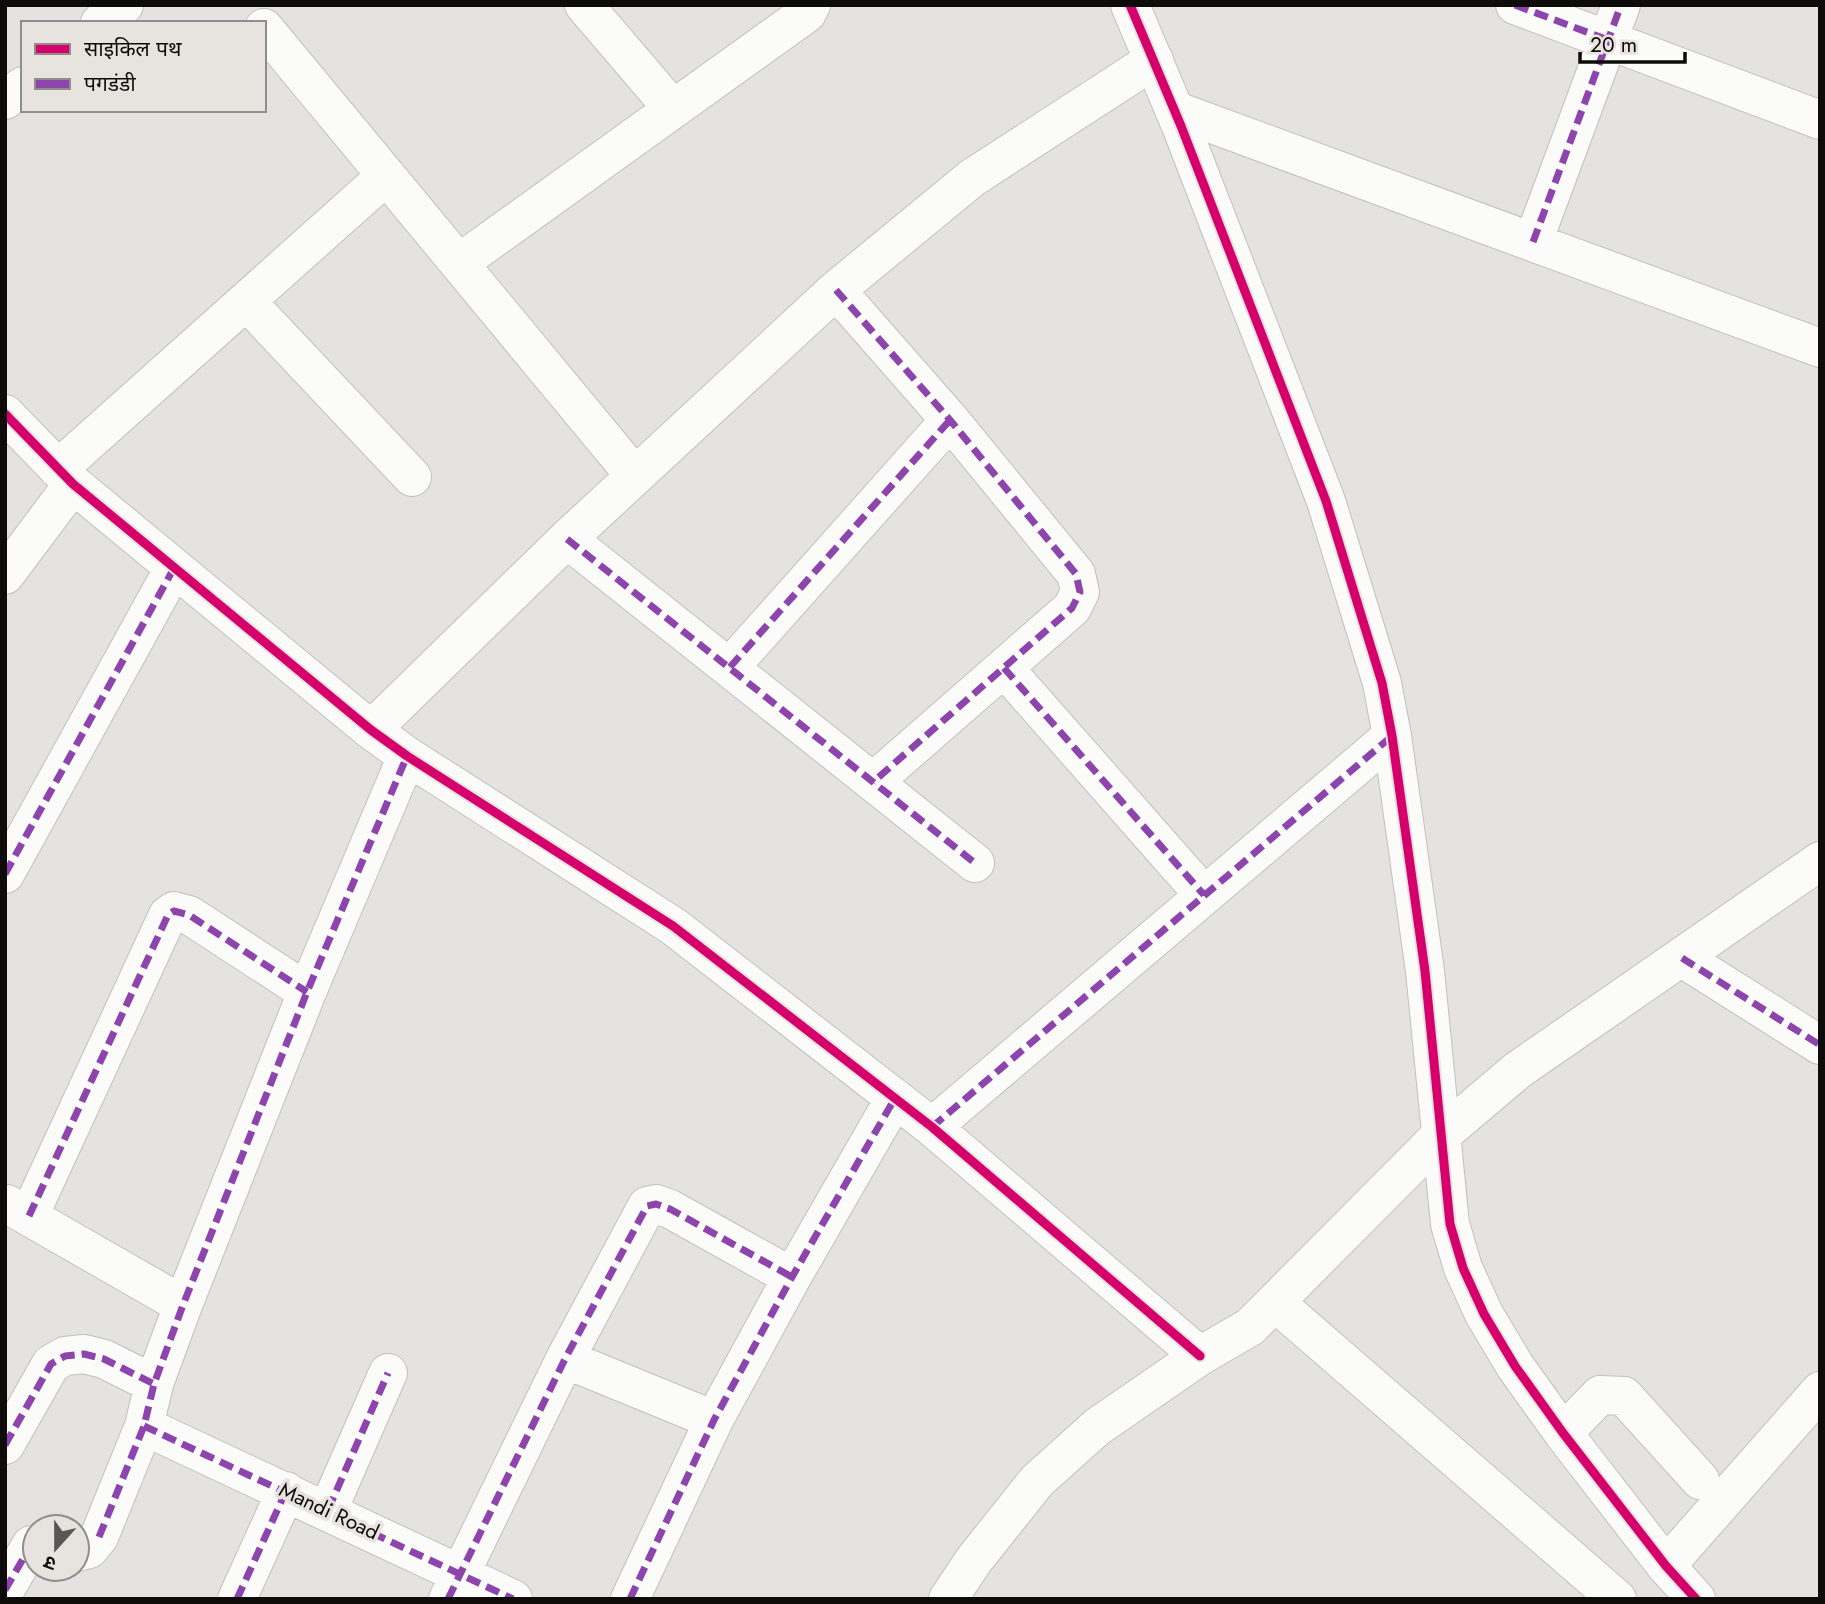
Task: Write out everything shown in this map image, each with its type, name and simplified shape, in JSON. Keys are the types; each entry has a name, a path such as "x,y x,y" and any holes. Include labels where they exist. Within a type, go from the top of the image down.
{"street":[{"path":"103,21 124,5"},
{"path":"245,5 258,21"},
{"path":"584,5 673,109"},
{"path":"459,263 807,13 811,5"},
{"path":"1130,5 1174,110 1325,501 1382,683 1425,971 1450,1224 1463,1268 1484,1314 1515,1366 1666,1566 1696,1599"},
{"path":"1514,5 1615,22 1820,120"},
{"path":"1533,242 1615,22"},
{"path":"266,30 635,476"},
{"path":"371,730 567,539 836,290 972,178 1154,60"},
{"path":"5,100 21,88"},
{"path":"1174,110 1820,348"},
{"path":"5,575 66,476 246,301 386,176"},
{"path":"836,290 950,420 1076,574 1080,592 1072,608 873,782"},
{"path":"246,301 412,477"},
{"path":"5,414 66,476 371,730 407,756 673,926 932,1127 1200,1356"},
{"path":"730,667 950,420"},
{"path":"567,539 975,863"},
{"path":"5,874 174,568"},
{"path":"1004,668 1204,895"},
{"path":"932,1127 1392,736"},
{"path":"91,1547 99,1537 144,1426 154,1384 183,1305 307,992 407,756"},
{"path":"948,1599 974,1560 1037,1481 1097,1427 1200,1356 1250,1327 1440,1136 1518,1070 1820,861"},
{"path":"183,1305 17,1210 168,915 174,911 189,915 307,992"},
{"path":"1682,958 1820,1045"},
{"path":"630,1599 714,1420 895,1098"},
{"path":"455,1586 565,1359 648,1206 656,1204 670,1209 792,1277"},
{"path":"1276,1303 1617,1599"},
{"path":"5,1446 51,1364 65,1356 83,1354 104,1359 154,1384"},
{"path":"565,1359 714,1420"},
{"path":"328,1510 388,1373"},
{"path":"1666,1566 1820,1391"},
{"path":"1563,1433 1600,1395 1624,1396 1700,1480"},
{"name":"Mandi Road","path":"144,1426 328,1510 455,1586 513,1599"},
{"path":"237,1599 286,1491"},
{"path":"5,1590 21,1550"}],"marked path":[{"path":"1515,5 1608,40"},
{"path":"1533,242 1621,5"},
{"path":"836,290 950,420 1076,574 1080,592 1072,608 873,782"},
{"path":"730,667 950,420"},
{"path":"567,539 975,863"},
{"path":"5,874 174,568"},
{"path":"1004,668 1204,895"},
{"path":"932,1127 1392,736"},
{"path":"99,1537 144,1426 154,1384 183,1305 307,992 407,756"},
{"path":"29,1216 168,915 174,911 189,915 307,992"},
{"path":"1682,958 1820,1045"},
{"path":"630,1599 714,1420 895,1098"},
{"path":"448,1599 565,1359 647,1206 656,1204 670,1209 792,1277"},
{"path":"5,1445 51,1364 65,1356 84,1354 104,1359 154,1384"},
{"path":"328,1510 388,1373"},
{"path":"144,1426 513,1599"},
{"path":"237,1599 286,1491"},
{"path":"5,1590 21,1562"}],"cycle path":[{"path":"1130,5 1181,126 1326,501 1382,683 1425,971 1450,1224 1463,1268 1484,1314 1515,1366 1666,1566 1696,1599"},
{"path":"5,414 73,484 371,730 407,756 673,926 932,1127 1200,1356"}]}
